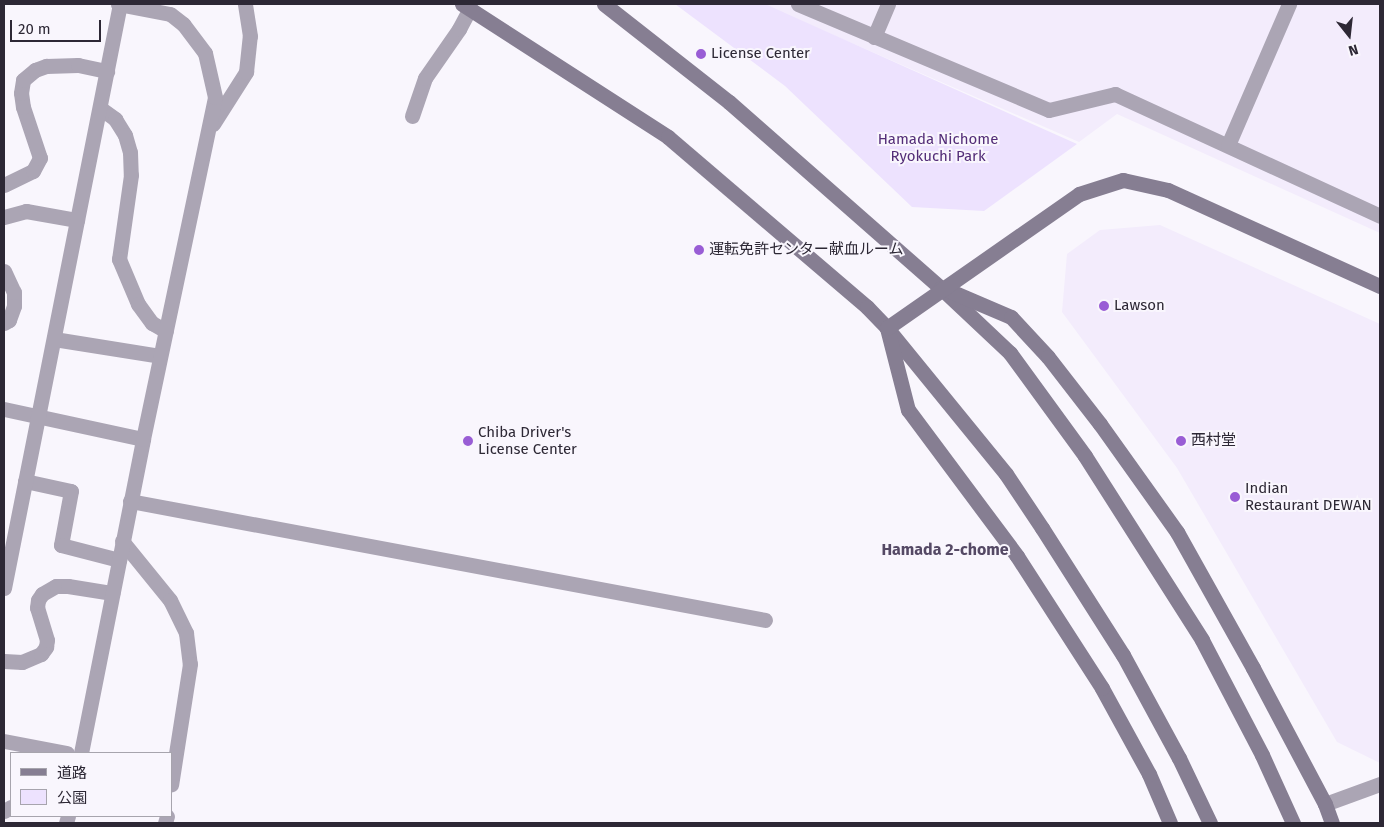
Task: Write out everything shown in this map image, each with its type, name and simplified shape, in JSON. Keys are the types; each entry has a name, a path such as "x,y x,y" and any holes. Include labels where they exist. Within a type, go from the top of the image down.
{"street":[{"path":"4,588 119,4 170,14 197,39 205,53 215,98 130,501 81,752"},
{"path":"208,131 246,72 250,36 245,4"},
{"path":"604,4 730,102 941,288 1010,353 1086,456 1202,640 1262,755 1293,823"},
{"path":"798,4 1050,110 1115,94 1380,216"},
{"path":"874,37 888,4"},
{"path":"1228,145 1289,4"},
{"path":"412,116 425,78 459,30 466,6 668,137 867,307 887,328 1006,474 1042,528 1123,655 1179,758 1210,823"},
{"path":"4,185 34,171 40,158 23,107 21,94 23,80 35,70 46,66 78,65 107,71"},
{"path":"100,108 115,119 125,135 130,152 130,175 119,260 138,304 152,323 166,331"},
{"path":"887,328 941,288 1079,194 1123,180 1168,190 1380,286"},
{"path":"4,217 26,211 77,220"},
{"path":"4,271 14,292 14,306 9,320 4,323"},
{"path":"941,288 1011,317 1048,357 1100,424 1177,532 1253,668 1325,804 1332,823"},
{"path":"887,328 908,410 1017,556 1102,688 1149,774 1170,823"},
{"path":"54,339 160,356"},
{"path":"4,409 143,439"},
{"path":"25,481 71,491 61,544 119,560"},
{"path":"130,501 765,620"},
{"path":"122,541 170,600 186,633 190,664 172,779"},
{"path":"4,661 22,662 34,658 41,654 46,647 47,640 37,608 38,600 42,594 56,586 112,593"},
{"path":"4,741 62,752"},
{"path":"1325,804 1380,784"}],"shaded area":[{"path":"762,4 1380,4 1380,233 1117,114 1079,142"},
{"path":"1160,225 1380,324 1380,763 1337,742 1177,468 1062,312 1067,254 1100,230"}],"green space":[{"name":"Hamada Nichome Ryokuchi Park","path":"675,4 765,4 1077,144 984,211 912,207 785,86"}],"place":[{"name":"License Center","path":"701,54"},
{"name":"運転免許センター献血ルーム","path":"699,250"},
{"name":"Lawson","path":"1104,306"},
{"name":"Chiba Driver's License Center","path":"468,441"},
{"name":"西村堂","path":"1181,441"},
{"name":"Indian Restaurant DEWAN","path":"1235,497"}],"district":[{"name":"Hamada 2-chome","path":"945,550"}]}
